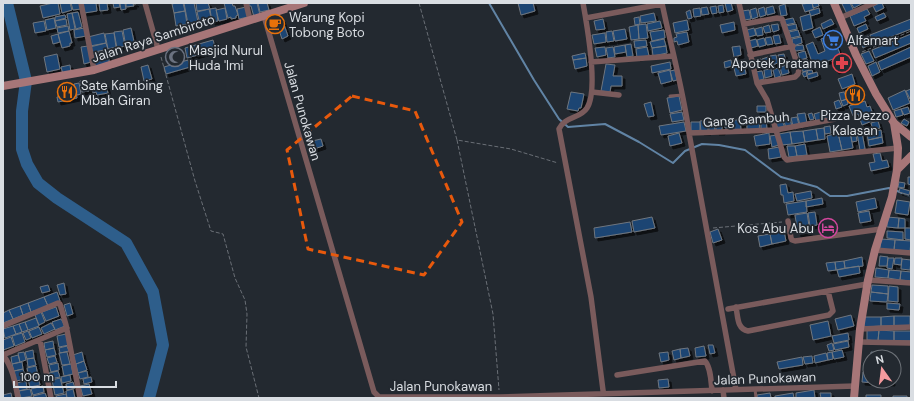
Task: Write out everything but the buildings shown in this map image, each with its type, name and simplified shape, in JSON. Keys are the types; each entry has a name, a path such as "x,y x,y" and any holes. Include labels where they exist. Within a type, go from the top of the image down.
{"street":[{"path":"81,3 94,70"},
{"path":"145,3 158,49"},
{"path":"246,3 250,20"},
{"name":"Jalan Raya Sambiroto","path":"5,86 94,70 304,3"},
{"path":"583,3 591,62 592,92 590,103 581,114 563,123 559,129 591,297 604,396"},
{"path":"739,3 757,84 767,100 784,157 788,160 898,148"},
{"path":"834,3 856,55 876,94 894,123 911,137"},
{"path":"840,18 874,3"},
{"path":"586,18 662,4"},
{"name":"Gang Gambuh","path":"662,4 673,56 684,95 689,133 776,130 835,119 837,115"},
{"name":"Jalan Punokawan","path":"264,16 375,394 378,397 604,396 723,390 855,386"},
{"path":"744,24 777,18 782,19 793,46 799,69 798,74 795,77 757,84"},
{"path":"750,55 793,46"},
{"path":"591,62 673,56"},
{"path":"592,92 619,95"},
{"path":"854,398 860,329 868,282 875,250 892,197 897,170 898,148 894,123"},
{"path":"689,133 736,390"},
{"path":"897,170 911,156"},
{"path":"788,222 791,238 795,241 881,229"},
{"path":"875,250 911,253"},
{"path":"728,309 828,291 868,282 911,283"},
{"path":"736,307 740,327 743,330 748,331 829,315 833,311 828,291"},
{"path":"3,326 58,303 60,304 67,328 80,398"},
{"path":"860,329 911,327"},
{"path":"18,398 15,381 10,367 3,355 67,328"},
{"path":"40,340 51,398"},
{"path":"859,342 911,343"},
{"path":"617,375 705,361 707,363 712,391"},
{"path":"723,390 724,398"}],"lane":[{"path":"670,96 684,95"},
{"path":"755,390 756,398"}],"path":[{"path":"419,3 457,140 482,257 492,314 500,397"},
{"path":"856,55 911,31"},
{"path":"158,49 195,181 212,231 223,234 235,278 245,300 247,314 246,347 259,398"},
{"path":"457,140 511,149 565,165"},
{"path":"707,229 788,222"}],"highlighted area":[{"path":"352,96 415,111 462,222 424,275 308,249 287,150"}],"waterway":[{"path":"7,3 26,81 22,111 22,149 27,164 38,183 57,198 126,243 153,292 163,345 149,398"},
{"path":"489,3 534,80 559,119 568,127 605,124 639,142 673,163 685,151 702,144 719,145 745,150 781,177 817,187 830,196 847,196 889,188 891,189"},
{"path":"895,190 911,197"}],"place":[{"name":"Warung Kopi Tobong Boto","path":"275,24"},
{"name":"Alfamart","path":"833,40"},
{"name":"Masjid Nurul Huda 'lmi","path":"175,57"},
{"name":"Apotek Pratama","path":"842,63"},
{"name":"Sate Kambing Mbah Giran","path":"67,92"},
{"name":"Pizza Dezzo Kalasan","path":"855,95"},
{"name":"Kos Abu Abu","path":"828,228"}]}
